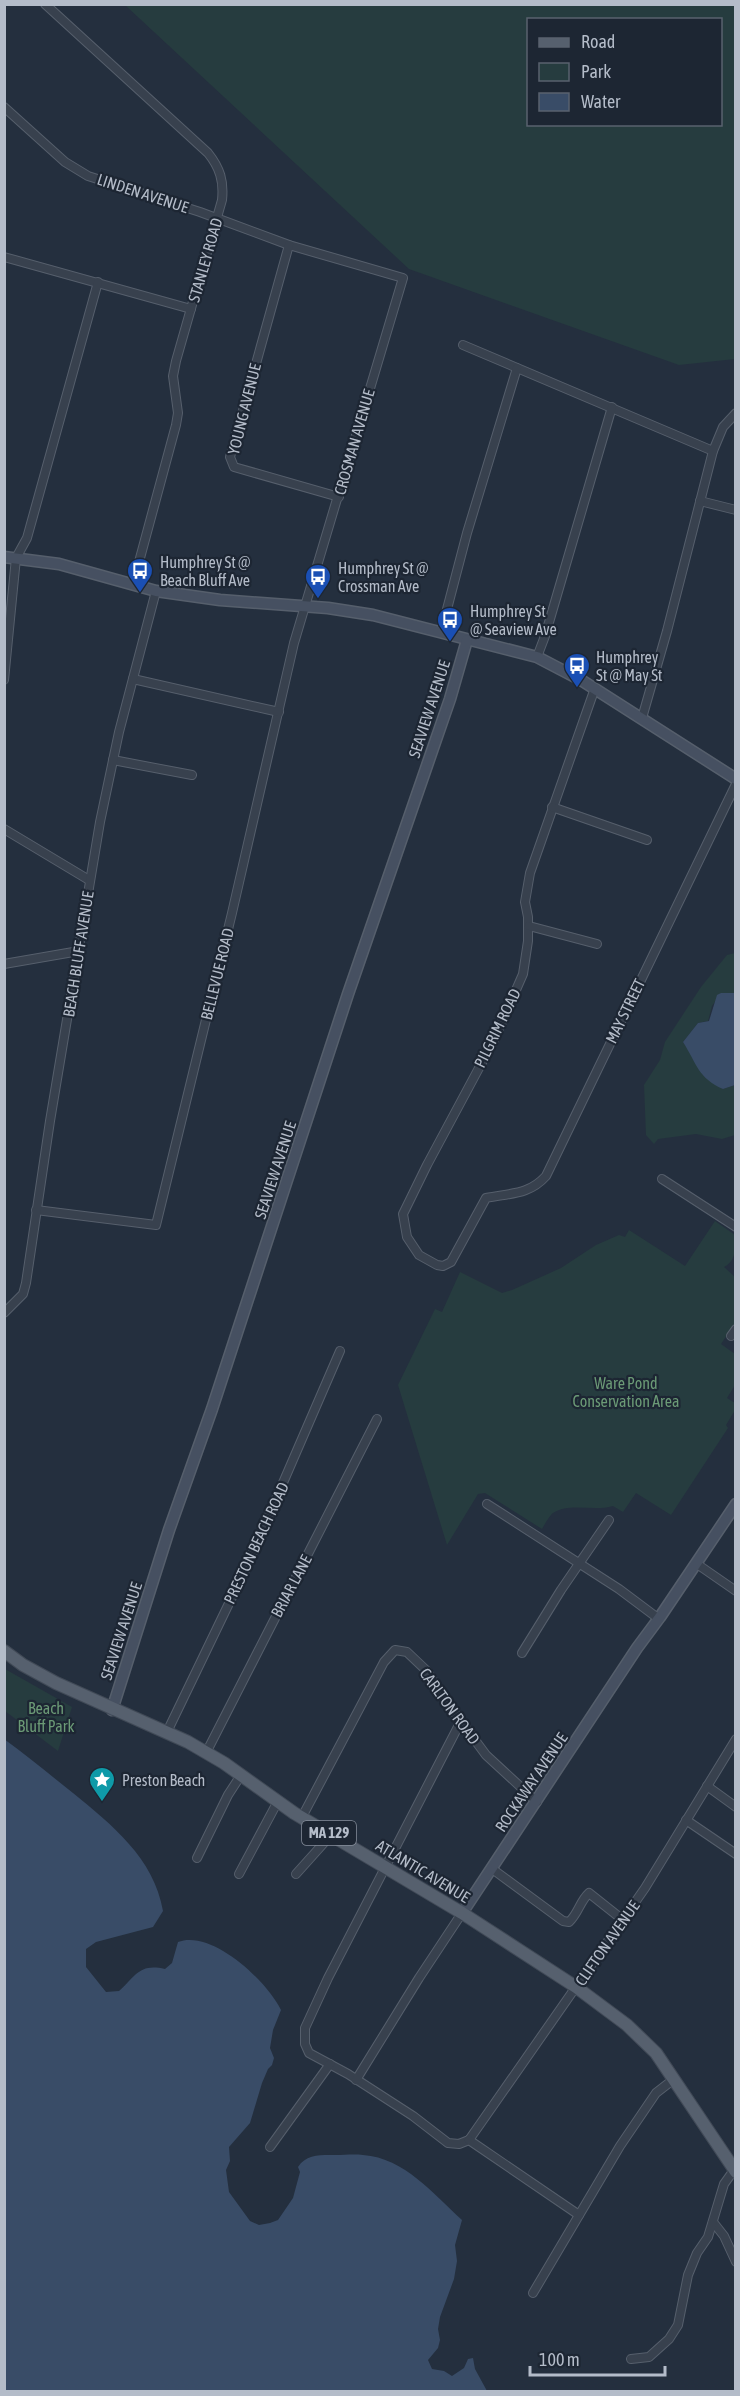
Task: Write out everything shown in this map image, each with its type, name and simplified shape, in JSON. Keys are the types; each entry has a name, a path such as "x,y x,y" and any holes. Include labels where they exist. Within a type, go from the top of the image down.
{"main road":[{"name":"ATLANTIC AVENUE","path":"4,1651 47,1678 112,1710 167,1732 206,1753 302,1817 462,1913 576,1987 643,2040 674,2079 735,2171"}],"street":[{"name":"STANLEY ROAD","path":"45,4 208,153 222,175 223,189 216,218 173,376 178,413 177,425 133,584"},
{"name":"LINDEN AVENUE","path":"4,107 75,169 104,182 200,212 289,245 403,278"},
{"name":"YOUNG AVENUE","path":"289,245 230,457 234,467 339,497"},
{"path":"4,257 191,309"},
{"name":"CROSMAN AVENUE","path":"305,606 403,278"},
{"path":"4,680 10,557 27,538 98,282"},
{"path":"463,345 713,451"},
{"path":"441,632 467,533 517,368"},
{"path":"537,657 612,407"},
{"path":"642,718 668,631 713,451 723,427 735,413"},
{"path":"699,501 735,510"},
{"path":"10,557 59,564 156,591 220,600 305,606 373,615 537,657 595,688 735,779"},
{"name":"BEACH BLUFF AVENUE","path":"4,1312 23,1294 89,880 113,760 156,591"},
{"name":"BELLEVUE ROAD","path":"36,1210 156,1225 232,914 294,643 305,606"},
{"name":"SEAVIEW AVENUE","path":"112,1710 166,1540 212,1409 348,994 452,692 467,640"},
{"path":"133,679 279,712"},
{"name":"PILGRIM ROAD","path":"483,1202 451,1262 443,1266 428,1262 419,1255 407,1237 403,1214 507,1011 525,966 529,926 525,902 526,891 552,807 595,688"},
{"path":"113,760 192,775"},
{"name":"MAY STREET","path":"483,1202 490,1198 524,1192 537,1185 546,1176 735,784"},
{"path":"552,807 648,840"},
{"path":"4,829 89,880"},
{"path":"529,926 597,944"},
{"path":"4,964 79,951"},
{"path":"662,1179 735,1227"},
{"name":"PRESTON BEACH ROAD","path":"167,1732 247,1566 340,1351"},
{"name":"BRIAR LANE","path":"206,1753 377,1419"},
{"path":"487,1504 619,1589 659,1619"},
{"name":"ROCKAWAY AVENUE","path":"356,2080 491,1868 537,1802 637,1648 697,1564 735,1504"},
{"path":"522,1653 609,1520"},
{"path":"697,1564 735,1592"},
{"name":"CARLTON ROAD","path":"302,1817 384,1662 395,1650 407,1652 427,1671 486,1755 537,1802"},
{"path":"460,1721 313,2010 305,2028 305,2041 309,2053 356,2080 448,2143 459,2144 469,2140 579,2215"},
{"name":"CLIFTON AVENUE","path":"469,2140 652,1878 735,1739"},
{"path":"197,1858 228,1795 242,1775"},
{"path":"707,1786 735,1807"},
{"path":"239,1874 278,1801"},
{"path":"686,1821 735,1854"},
{"path":"297,1874 331,1834"},
{"path":"491,1868 563,1921 570,1922 589,1893 623,1920"},
{"path":"270,2147 330,2064"},
{"path":"532,2293 620,2146 656,2093 674,2079"},
{"path":"631,2359 649,2357 669,2339 678,2325 688,2275 697,2253 708,2236 724,2184 735,2171"},
{"path":"712,2222 724,2236 735,2262"}],"green space":[{"path":"125,5 735,5 735,359 679,365 409,269"},
{"path":"735,953 735,993 721,993 712,1006 708,1021 698,1023 683,1042 723,1089 735,1085 735,1135 722,1139 696,1134 658,1139 654,1144 646,1135 644,1085 660,1060 665,1042 701,987 727,955"},
{"name":"Ware Pond Conservation Area","path":"715,1221 735,1235 733,1257 724,1267 735,1277 735,1323 721,1344 735,1354 735,1385 727,1398 735,1403 735,1410 726,1425 728,1428 671,1515 636,1493 623,1512 613,1506 567,1508 553,1513 542,1529 485,1493 478,1494 447,1545 398,1385 435,1309 442,1312 460,1272 502,1293 561,1268 596,1245 619,1235 625,1237 629,1230 685,1266"},
{"name":"Beach Bluff Park","path":"5,1669 72,1707 58,1751 5,1711"}],"water":[{"path":"736,993 735,1085 723,1089 703,1075 683,1042 698,1023 709,1021 717,995"},
{"path":"4,1739 116,1830 141,1859 158,1892 163,1911 153,1927 96,1942 86,1949 86,1967 106,1992 119,1991 144,1969 165,1969 172,1963 178,1942 192,1940 222,1950 237,1960 264,1985 281,2010 273,2030 270,2048 274,2058 262,2083 250,2123 229,2147 230,2161 226,2170 229,2192 250,2221 259,2225 278,2220 293,2198 300,2172 298,2167 310,2157 363,2155 392,2163 405,2170 462,2220 455,2245 457,2261 454,2279 440,2317 438,2329 440,2340 438,2348 428,2360 432,2369 444,2371 452,2376 464,2368 468,2359 473,2358 475,2369 487,2391 5,2391"}],"place":[{"name":"Humphrey St @ Beach Bluff Ave","path":"140,594"},
{"name":"Humphrey St @ Crossman Ave","path":"318,600"},
{"name":"Humphrey St @ Seaview Ave","path":"450,643"},
{"name":"Humphrey St @ May St","path":"577,689"},
{"name":"Preston Beach","path":"102,1803"}]}
